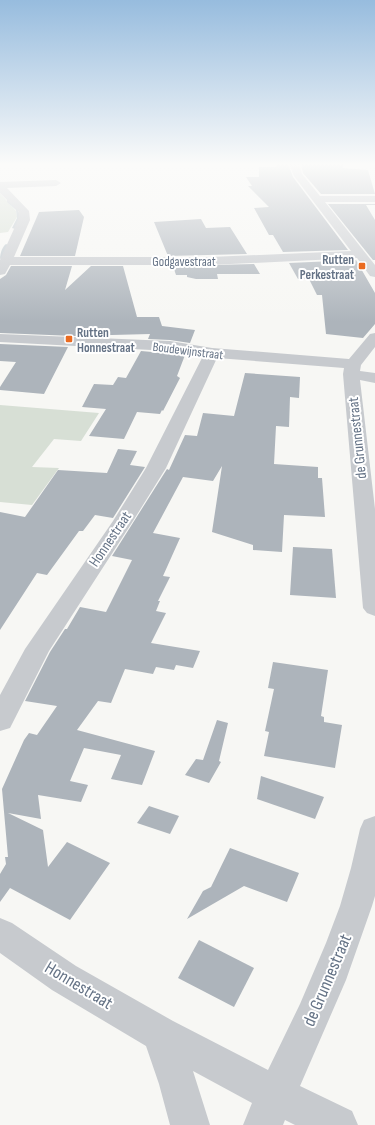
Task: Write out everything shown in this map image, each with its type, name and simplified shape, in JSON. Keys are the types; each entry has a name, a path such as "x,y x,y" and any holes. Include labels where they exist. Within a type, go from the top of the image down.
{"street":[{"path":"3,266 24,220 24,216"},
{"path":"331,216 375,273"},
{"path":"0,235 16,236"},
{"name":"Godgavestraat","path":"3,266 210,261 361,254"},
{"path":"352,369 375,337"},
{"name":"Boudewijnstraat","path":"0,338 170,346 212,353 352,369 375,378"},
{"name":"Honnestraat","path":"0,721 37,649 123,521 156,468 189,403 212,353"},
{"name":"de Grunnestraat","path":"352,369 375,608"},
{"name":"de Grunnestraat","path":"270,1110 341,952 371,852 375,829"},
{"name":"Honnestraat","path":"0,934 64,978 160,1034 270,1110 338,1125"},
{"path":"160,1034 178,1084 190,1125"}],"shaded area":[{"path":"0,216 17,216 8,232 0,233"},
{"path":"0,405 99,413 81,441 54,439 32,467 59,468 32,505 0,502"}],"building":[{"path":"37,216 84,217 75,256 20,256"},
{"path":"259,216 323,216 348,250 283,252 273,235 269,235"},
{"path":"338,216 373,216 375,220 375,260 373,260"},
{"path":"201,219 206,228 230,227 247,254 168,256 154,222"},
{"path":"356,260 375,293 375,324 363,338 326,334 322,295 317,295 309,279 298,279 289,263"},
{"path":"254,264 260,274 217,274 218,279 196,279 187,277 187,275 176,275 173,266"},
{"path":"11,266 72,266 65,290 91,266 123,266 137,317 159,317 162,326 195,330 190,343 148,339 150,334 74,336 0,333 0,279 6,275"},
{"path":"0,344 68,347 44,394 0,390 0,387 16,362 0,361"},
{"path":"141,351 185,355 177,376 180,378 163,411 162,410 160,414 137,412 124,439 89,436 106,409 82,407 94,384 113,385 118,377 126,378"},
{"path":"245,373 300,377 299,398 290,397 289,427 276,426 274,464 318,467 318,478 322,478 325,517 284,515 282,552 253,550 253,545 212,532 222,466 213,481 183,477 153,533 180,538 163,576 170,577 158,601 160,601 156,611 166,613 151,643 200,651 193,668 176,665 174,670 156,667 153,674 125,669 111,703 98,701 77,730 155,751 142,785 111,779 121,755 84,748 70,781 88,785 81,802 38,795 41,819 8,813 43,830 48,867 67,842 110,863 70,920 10,888 0,902 0,874 6,864 5,857 8,857 2,789 24,740 29,733 37,735 57,706 25,701 50,652 65,629 67,629 80,607 106,612 132,560 112,556 167,469 169,470 185,435 197,436 203,413 234,416"},
{"path":"118,449 137,451 130,465 145,467 113,518 95,515 83,531 79,531 47,575 37,573 0,630 0,512 25,517 58,470 107,473"},
{"path":"293,547 332,549 336,598 290,595"},
{"path":"273,662 328,670 321,716 324,717 324,722 342,725 335,768 264,756 269,732 265,731 274,689 268,688"},
{"path":"217,720 228,723 219,761 221,762 209,783 185,775 196,759 203,760"},
{"path":"261,776 324,797 315,819 257,799"},
{"path":"149,806 179,816 170,834 137,823"},
{"path":"230,848 299,873 287,902 244,886 187,919 203,891 211,887"},
{"path":"199,940 254,968 234,1007 178,978"}],"waterway":[{"path":"14,228 19,216"},
{"path":"0,258 6,245"}],"place":[{"name":"Rutten Perkestraat","path":"362,266"},
{"name":"Rutten Honnestraat","path":"69,339"}]}
